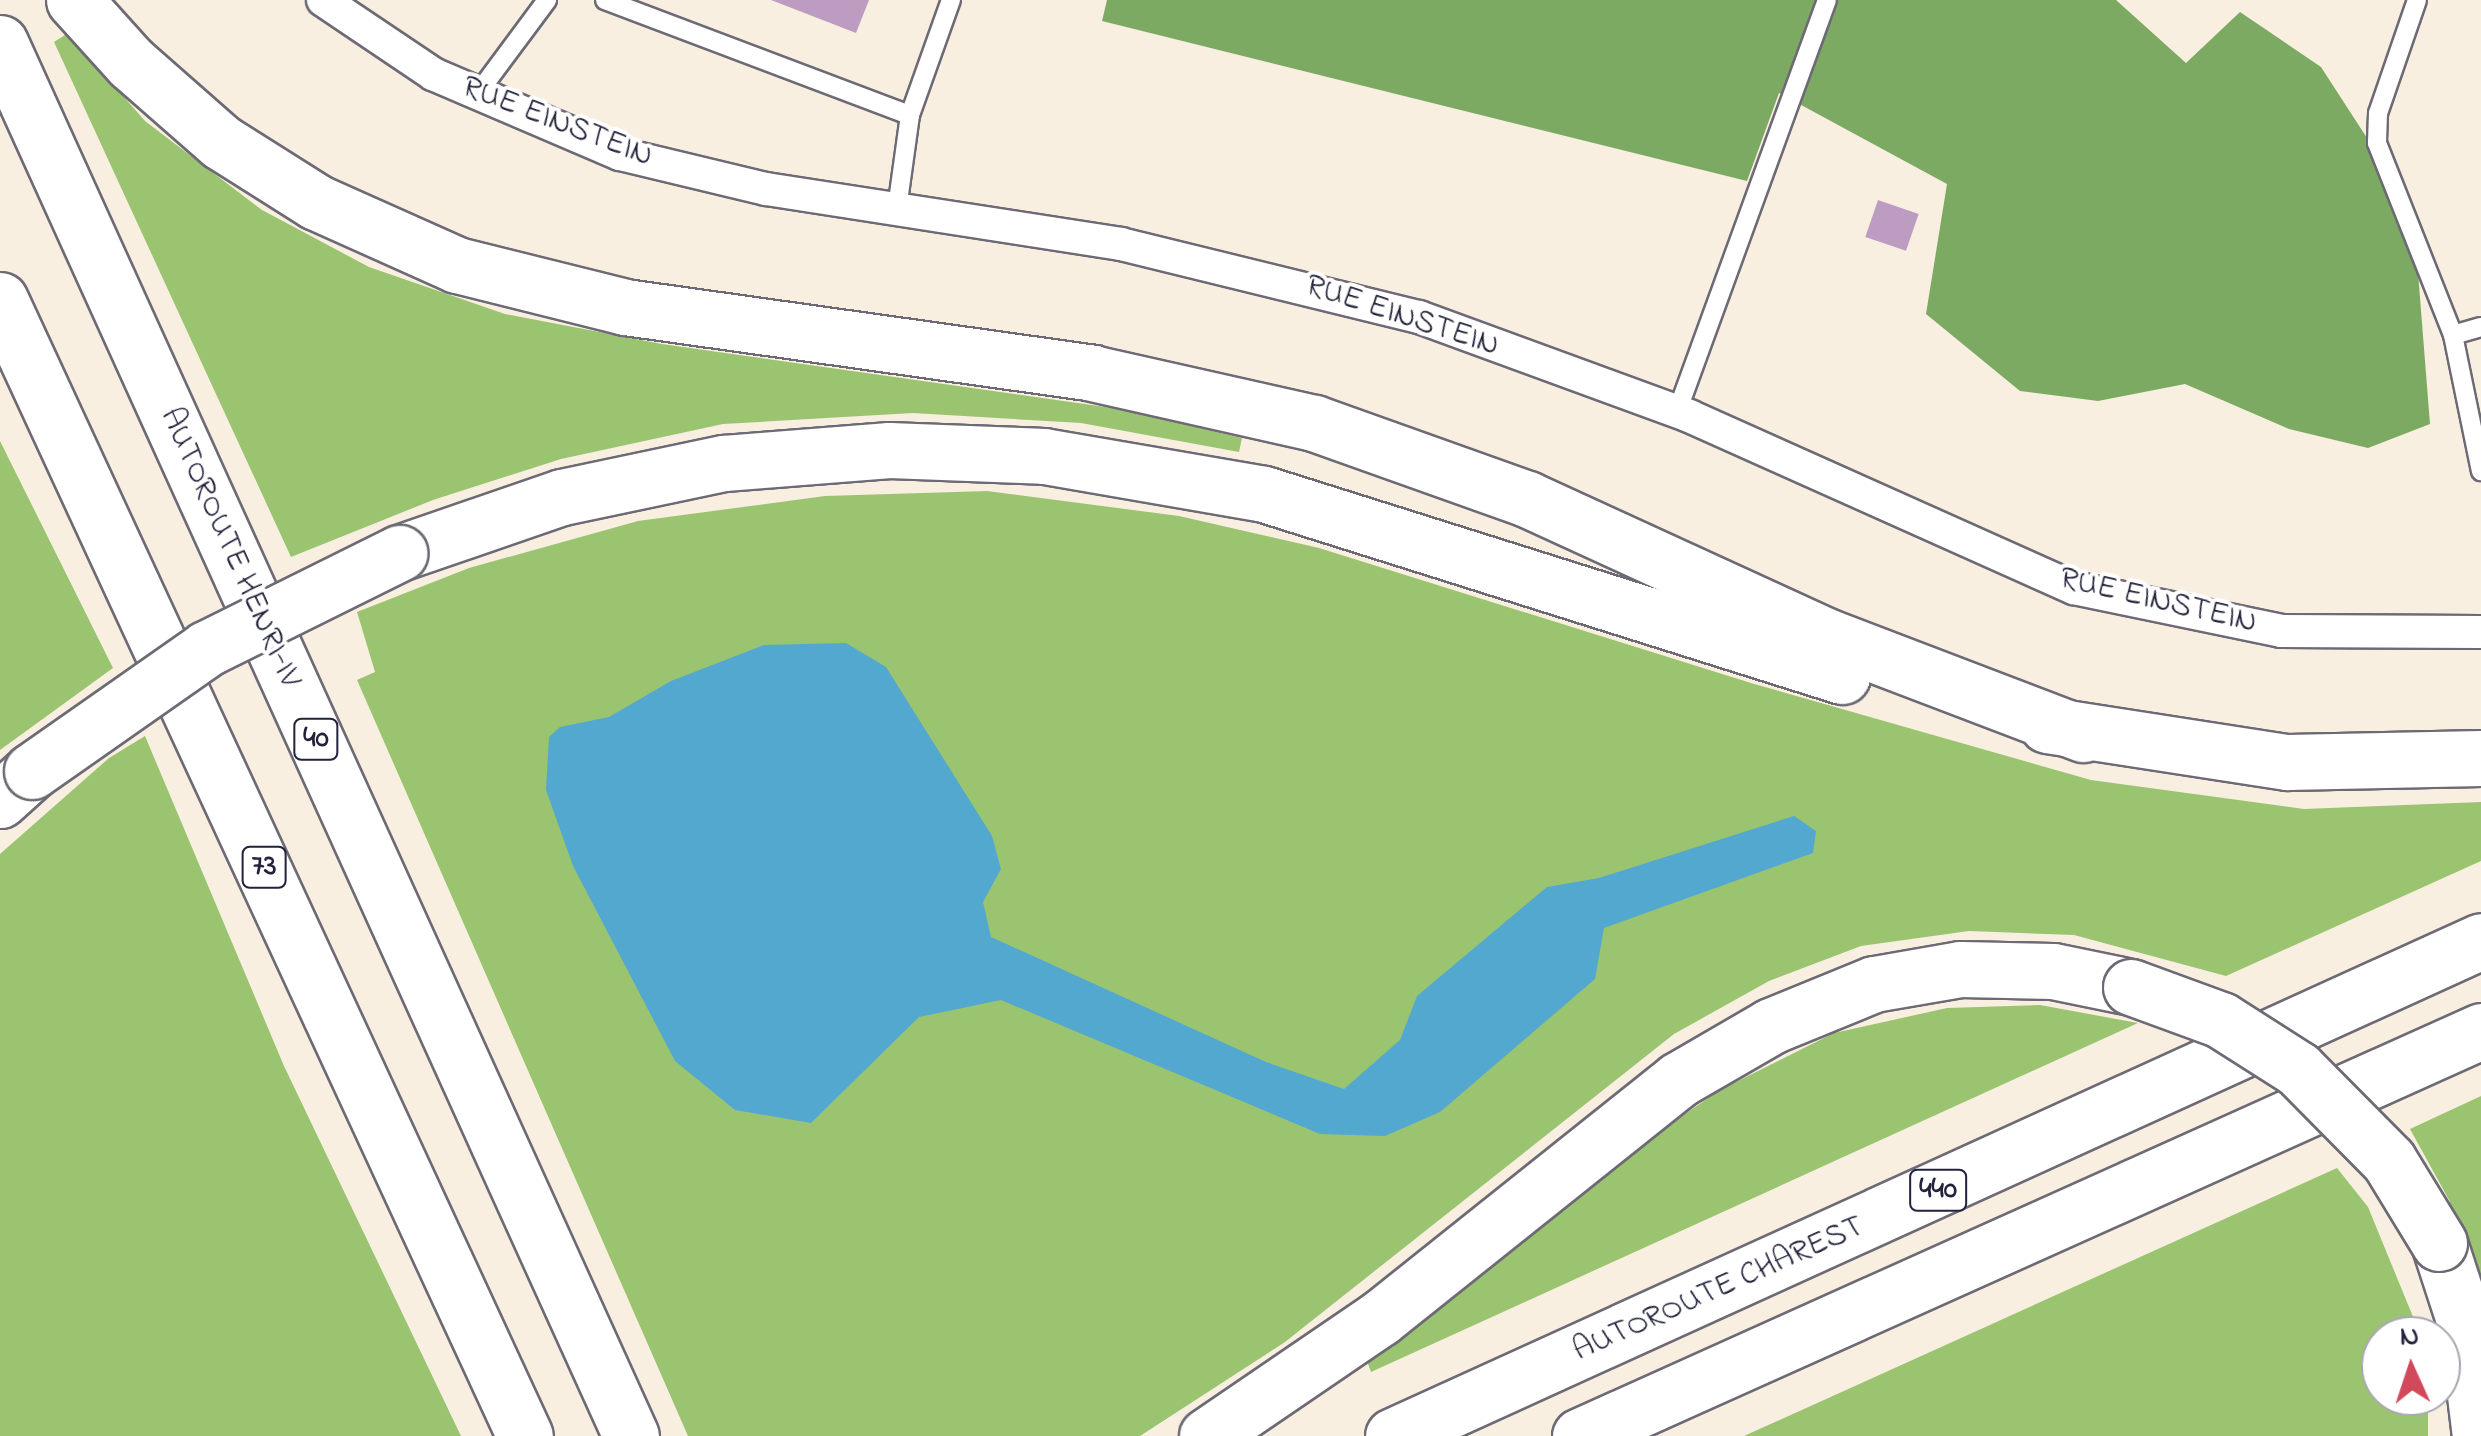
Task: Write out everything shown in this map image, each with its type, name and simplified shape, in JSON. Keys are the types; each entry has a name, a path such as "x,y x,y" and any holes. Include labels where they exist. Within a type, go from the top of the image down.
{"highway":[{"path":"74,0 131,64 221,142 316,202 458,265 625,308 1092,373 1314,423 1527,499 1826,636 2083,734"},
{"name":"AUTOROUTE HENRI-IV","path":"0,43 631,1436"},
{"name":"73","path":"0,300 525,1436"},
{"path":"0,323 94,498"},
{"path":"16,785 206,649 399,552 562,497 724,463 888,450 1044,456 1264,494 1876,686 2083,734 2287,762 2481,758"},
{"name":"AUTOROUTE CHAREST","path":"1393,1436 2481,941"},
{"path":"1208,1436 1380,1318 1678,1080 1771,1026 1874,984 1960,969 2053,971 2131,987 2221,1020 2298,1068 2389,1161 2439,1243 2467,1329 2480,1436"},
{"name":"440","path":"1580,1436 2481,1031"}],"street":[{"name":"RUE EINSTEIN","path":"323,0 433,74 620,154 766,189 1122,244 1282,279 1418,317 1677,412 2074,588 2280,631 2481,632"}],"lane":[{"path":"478,93 547,0"},
{"path":"605,0 910,116"},
{"path":"896,209 910,116 951,0"},
{"path":"1677,412 1827,0"},
{"path":"2417,0 2378,113 2377,143 2453,335 2481,471"},
{"path":"2453,335 2481,326"}],"green space":[{"path":"1107,0 2116,0 2186,63 2240,12 2321,67 2413,209 2430,424 2368,448 2289,429 2185,384 2098,401 2020,391 1926,314 1947,184 1779,93 1747,181 1102,21"},
{"path":"68,33 145,121 262,210 369,267 505,314 662,344 1120,409 1242,438 1239,452 1081,423 913,413 723,424 561,459 433,500 291,557 54,42"},
{"path":"0,441 113,668 0,750"},
{"path":"987,491 1179,516 1319,548 1751,683 2091,780 2304,809 2481,802 2481,861 2226,976 2074,935 1969,931 1861,946 1769,981 1674,1034 1285,1342 1140,1436 688,1436 357,680 375,672 357,612 469,568 638,521 825,496"},
{"path":"145,736 284,1066 461,1436 0,1436 0,854 109,758"},
{"path":"2040,1005 2138,1023 1371,1372 1365,1356 1463,1287 1599,1173 1720,1090 1834,1033 1947,1008"},
{"path":"2481,1096 2481,1283 2449,1200 2410,1129"},
{"path":"2337,1168 2368,1207 2413,1316 2361,1316 2361,1416 2428,1416 2428,1436 1744,1436"}],"water":[{"path":"846,643 886,667 992,836 1001,869 983,902 991,937 1266,1062 1344,1089 1400,1040 1417,996 1547,887 1599,878 1794,816 1816,831 1813,853 1604,928 1595,979 1440,1112 1385,1136 1320,1134 1001,1000 919,1017 811,1123 735,1110 675,1061 573,866 546,790 549,737 560,727 609,717 671,681 764,645"}],"building":[{"path":"771,0 869,0 856,33"},
{"path":"1878,200 1919,214 1906,251 1865,237"}]}
